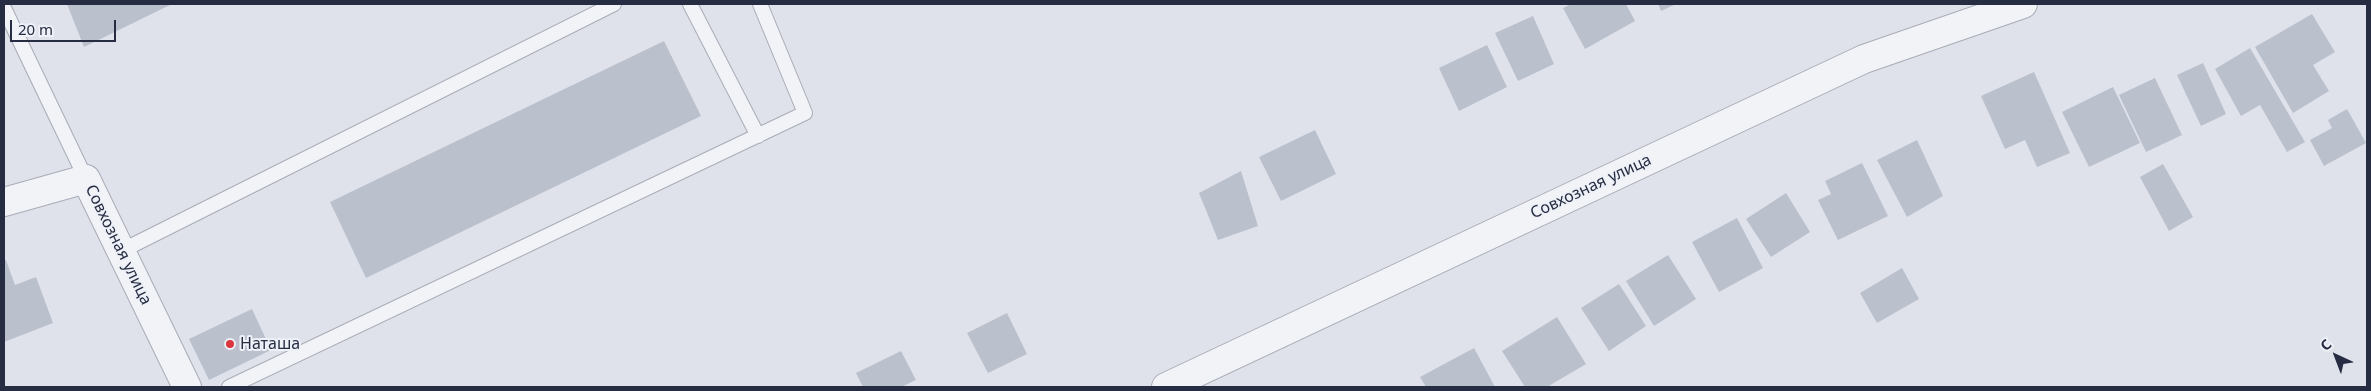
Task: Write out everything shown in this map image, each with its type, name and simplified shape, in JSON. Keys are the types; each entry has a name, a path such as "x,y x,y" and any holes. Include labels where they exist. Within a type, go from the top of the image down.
{"street":[{"name":"Совхозная улица","path":"1166,387 1864,59 2023,4"},
{"name":"Совхозная улица","path":"4,202 86,179 187,387"}],"lane":[{"path":"121,251 614,4"},
{"path":"690,4 758,136"},
{"path":"229,387 805,113 760,4"},
{"path":"4,8 86,179"}],"building":[{"path":"67,4 172,4 84,47"},
{"path":"1571,4 1626,4 1635,21 1585,49 1563,8"},
{"path":"1658,4 1676,4 1661,11"},
{"path":"2312,14 2335,52 2313,65 2329,91 2293,113 2255,47"},
{"path":"1533,16 1554,64 1518,81 1495,33"},
{"path":"664,41 701,116 366,278 330,202"},
{"path":"1487,45 1507,87 1459,111 1439,68"},
{"path":"2250,48 2305,142 2287,152 2260,105 2241,116 2215,69"},
{"path":"2203,63 2226,114 2201,126 2177,75"},
{"path":"2034,72 2070,153 2037,167 2025,140 2005,149 1981,96"},
{"path":"2155,78 2182,135 2146,152 2119,95"},
{"path":"2113,87 2140,143 2089,167 2062,112"},
{"path":"2347,109 2366,143 2324,166 2310,140 2332,128 2328,120"},
{"path":"1315,130 1336,174 1281,201 1259,157"},
{"path":"1917,140 1943,196 1907,217 1877,160"},
{"path":"1862,163 1888,216 1838,240 1818,200 1831,194 1825,181"},
{"path":"2163,164 2193,217 2169,231 2140,177"},
{"path":"1241,171 1258,226 1218,240 1199,193"},
{"path":"1786,193 1810,232 1771,257 1746,219"},
{"path":"1737,218 1763,268 1719,292 1692,242"},
{"path":"1668,255 1696,299 1654,326 1626,281"},
{"path":"6,260 15,285 36,277 53,323 4,342 4,261"},
{"path":"1902,268 1919,299 1877,323 1860,293"},
{"path":"1619,284 1646,326 1609,351 1581,308"},
{"name":"Наташа","path":"252,309 271,350 209,380 189,339"},
{"path":"1007,313 1027,354 988,373 967,333"},
{"path":"1557,317 1586,364 1547,387 1525,387 1502,351"},
{"path":"1474,348 1495,387 1426,387 1420,377"},
{"path":"901,351 916,380 901,387 863,387 856,373"}],"place":[{"name":"Наташа","path":"230,344"}]}
